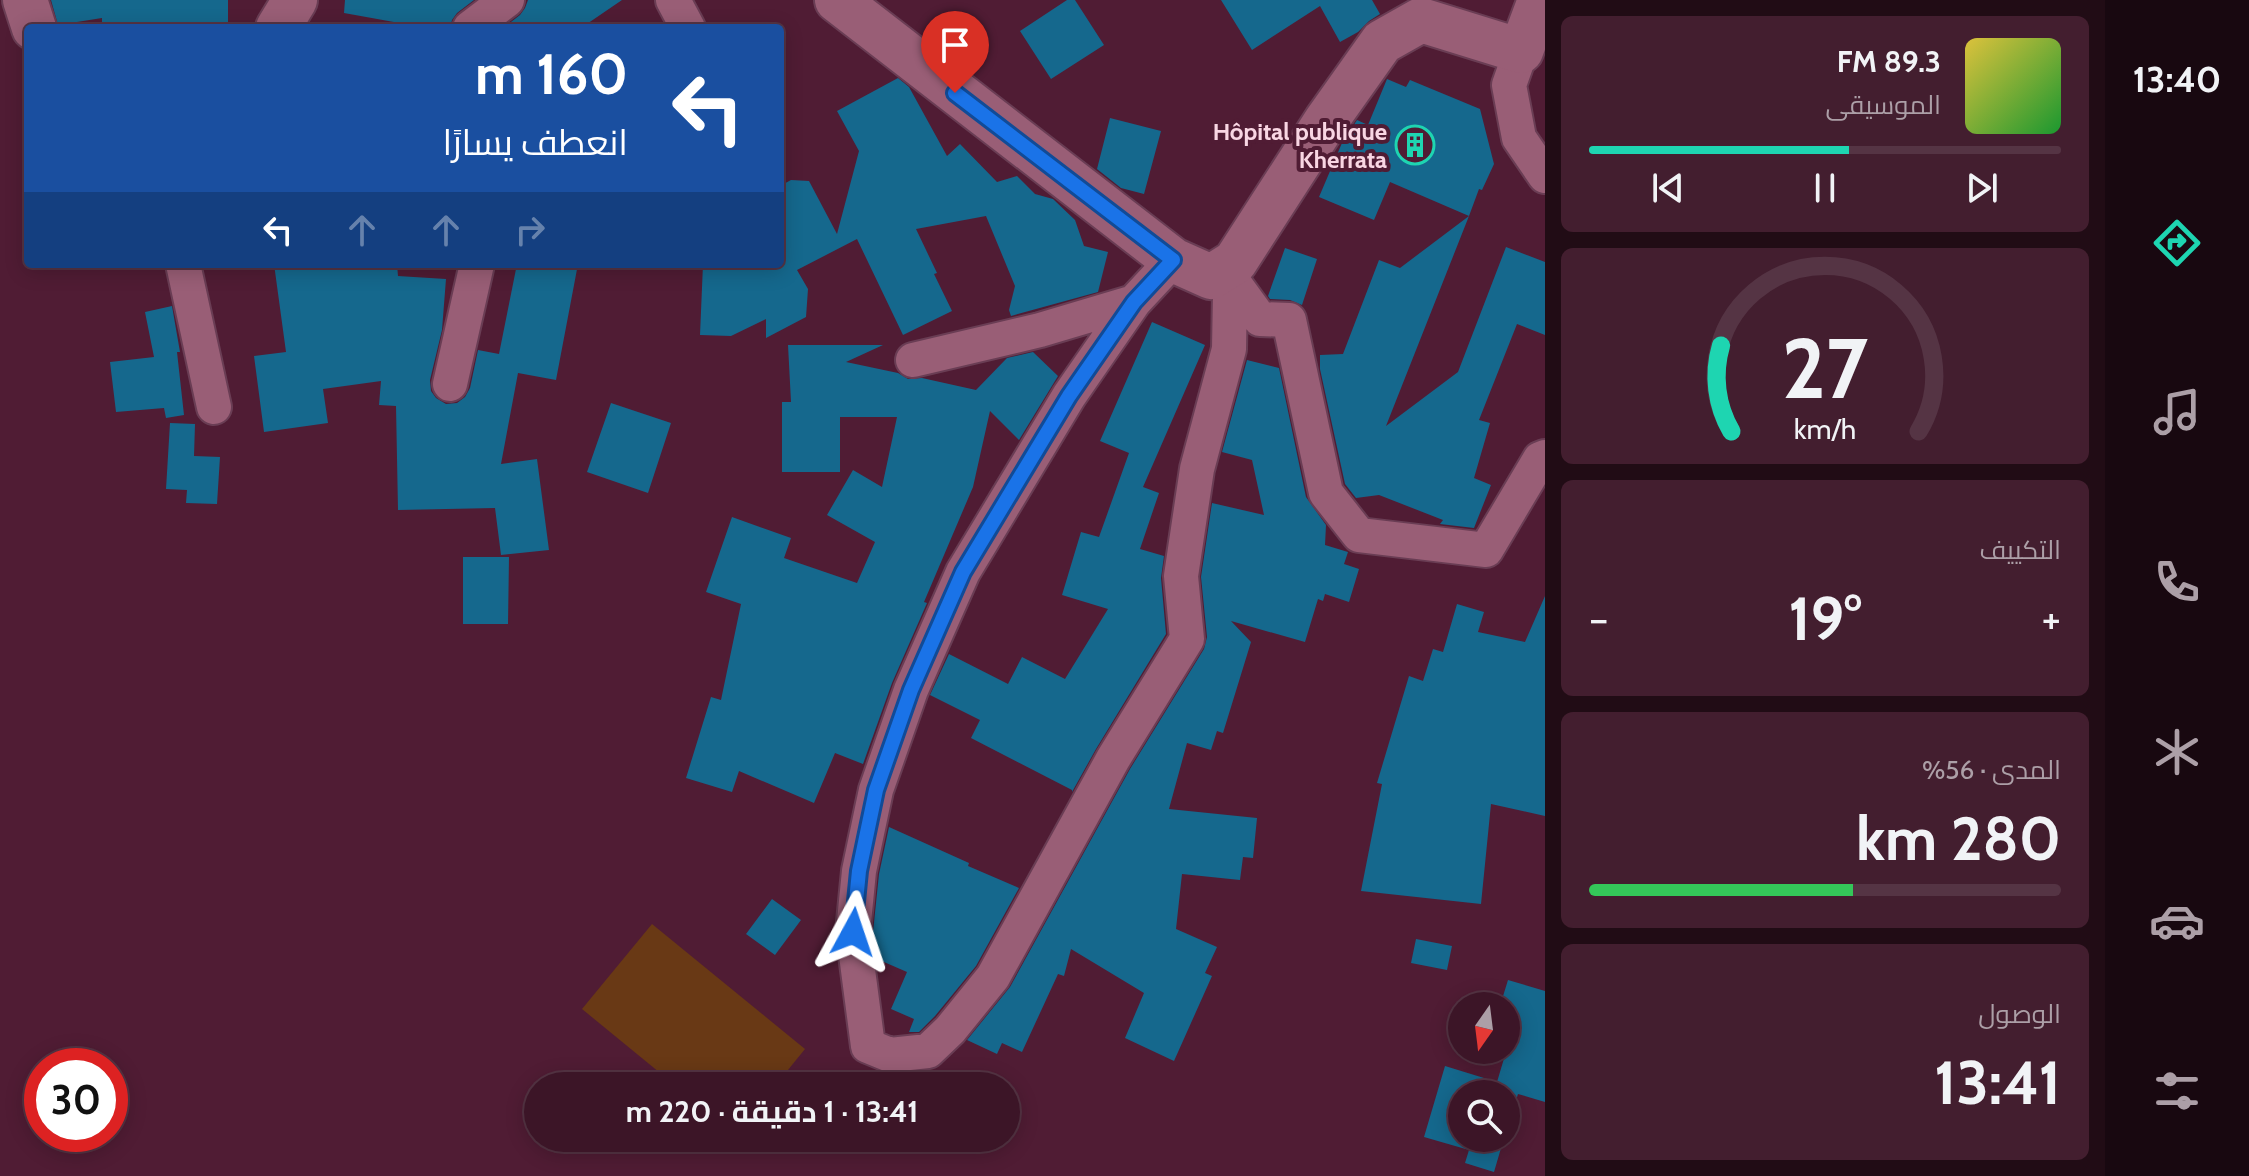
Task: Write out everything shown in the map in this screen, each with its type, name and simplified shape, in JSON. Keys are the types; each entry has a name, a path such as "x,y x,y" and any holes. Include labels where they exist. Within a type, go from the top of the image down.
{"street":[{"path":"25,0 33,24"},
{"path":"280,24 295,0"},
{"path":"475,24 507,0"},
{"path":"673,0 686,24"},
{"path":"837,0 1173,260 1211,277 1235,262 1326,121 1382,42 1421,20 1521,51"},
{"path":"1540,0 1509,85 1519,138 1545,176"},
{"path":"1173,260 1134,302 1069,396 963,572 911,690 876,790 859,871 853,932 868,1046 890,1055 928,1051 950,1030 993,977 1113,759 1187,639 1181,576 1197,469 1229,349 1230,294 1223,269"},
{"path":"184,268 214,407"},
{"path":"450,384 476,268"},
{"path":"1223,269 1260,319 1289,320 1326,493 1359,535 1486,550 1540,459 1545,457"},
{"path":"913,360 1040,330 1134,302"}],"shaded area":[{"path":"652,924 805,1049 786,1072 659,1072 582,1009"}],"building":[{"path":"51,0 228,0 228,24 102,24 102,18 58,24"},
{"path":"345,0 474,0 457,13 451,24 405,24 344,13"},
{"path":"528,0 622,0 587,24 508,24 525,8"},
{"path":"1067,0 1075,0 1104,45 1051,79 1020,31"},
{"path":"1221,0 1372,0 1380,14 1340,42 1320,6 1252,50"},
{"path":"898,78 909,87 947,156 960,144 997,182 1017,176 1035,194 1053,199 1075,220 1084,246 1108,252 1098,292 1011,316 1009,310 1015,286 986,216 916,229 952,311 903,335 857,239 797,270 808,289 806,317 766,338 766,319 731,336 700,335 703,268 784,268 784,184 791,180 809,181 837,234 859,151 837,111"},
{"name":"Hôpital publique Kherrata","path":"1387,79 1406,87 1410,80 1480,109 1494,164 1482,190 1479,189 1469,216 1390,182 1374,220 1319,197 1342,143 1357,120 1368,125"},
{"path":"1110,118 1161,131 1144,194 1121,188 1097,169"},
{"path":"1469,216 1386,426 1458,372 1506,247 1545,262 1545,335 1517,324 1479,420 1490,423 1474,478 1491,485 1474,528 1440,524 1443,520 1379,495 1356,498 1345,484 1320,369 1320,355 1343,354 1379,260 1400,268"},
{"path":"1285,248 1317,259 1302,305 1268,296"},
{"path":"275,268 397,268 398,276 446,279 442,330 430,380 431,391 436,398 446,404 457,403 470,388 478,350 499,354 516,268 577,268 556,380 518,373 501,464 537,459 549,550 501,555 495,508 398,510 396,406 379,405 381,381 323,389 328,423 264,432 254,356 286,352"},
{"path":"172,306 180,352 177,352 184,415 166,418 164,408 116,412 110,362 154,357 145,312"},
{"path":"1152,322 1205,345 1143,487 1159,493 1140,549 1164,556 1161,578 1166,634 1072,792 971,738 980,720 930,695 949,654 1008,684 1022,657 1065,679 1108,609 1062,595 1081,532 1099,537 1129,453 1100,441"},
{"path":"788,345 883,345 846,362 898,373 908,379 922,378 976,390 1007,358 1033,352 1058,376 1019,440 990,411 973,487 924,602 927,603 892,683 863,764 835,753 814,803 739,771 732,792 686,778 711,697 721,700 741,604 706,592 732,517 791,538 784,558 857,583 875,542 827,515 853,470 882,487 897,417 840,417 840,472 782,472 782,402 791,402"},
{"path":"1247,360 1279,368 1306,497 1326,525 1325,545 1348,552 1344,564 1359,569 1349,602 1325,594 1323,601 1318,599 1305,642 1231,621 1251,642 1223,733 1217,731 1211,750 1187,743 1169,809 1257,818 1253,858 1243,857 1240,880 1182,874 1176,929 1217,947 1205,973 1212,976 1174,1061 1125,1038 1144,993 1071,949 1064,976 1058,974 1022,1052 1002,1043 997,1054 967,1040 1010,987 1130,769 1204,649 1207,637 1201,577 1212,503 1264,515 1252,460 1222,452"},
{"path":"611,403 671,423 648,493 587,472"},
{"path":"170,423 195,424 194,456 220,457 217,504 186,503 187,490 166,489"},
{"path":"463,557 509,557 508,624 463,624"},
{"path":"1545,596 1545,816 1491,804 1481,904 1361,891 1382,784 1377,783 1409,676 1423,681 1433,649 1443,652 1457,604 1484,612 1478,632 1525,642"},
{"path":"889,827 1019,888 976,966 919,1032 909,1032 914,1019 891,1009 907,972 877,959 873,932 879,874"},
{"path":"772,899 801,920 775,955 746,934"},
{"path":"1416,939 1452,946 1447,970 1411,963"},
{"path":"1508,980 1545,991 1545,1102 1520,1095 1520,1080 1498,1080 1502,1064 1520,1064 1520,992 1504,992"},
{"path":"1445,1066 1490,1080 1448,1080 1448,1144 1424,1137"},
{"path":"1468,1152 1500,1152 1494,1172 1465,1163"}],"place":[{"name":"Hôpital publique Kherrata","path":"1415,145"}],"route":[{"path":"853,932 859,871 876,790 911,690 963,572 1069,396 1134,302 1173,260 955,93"}]}
